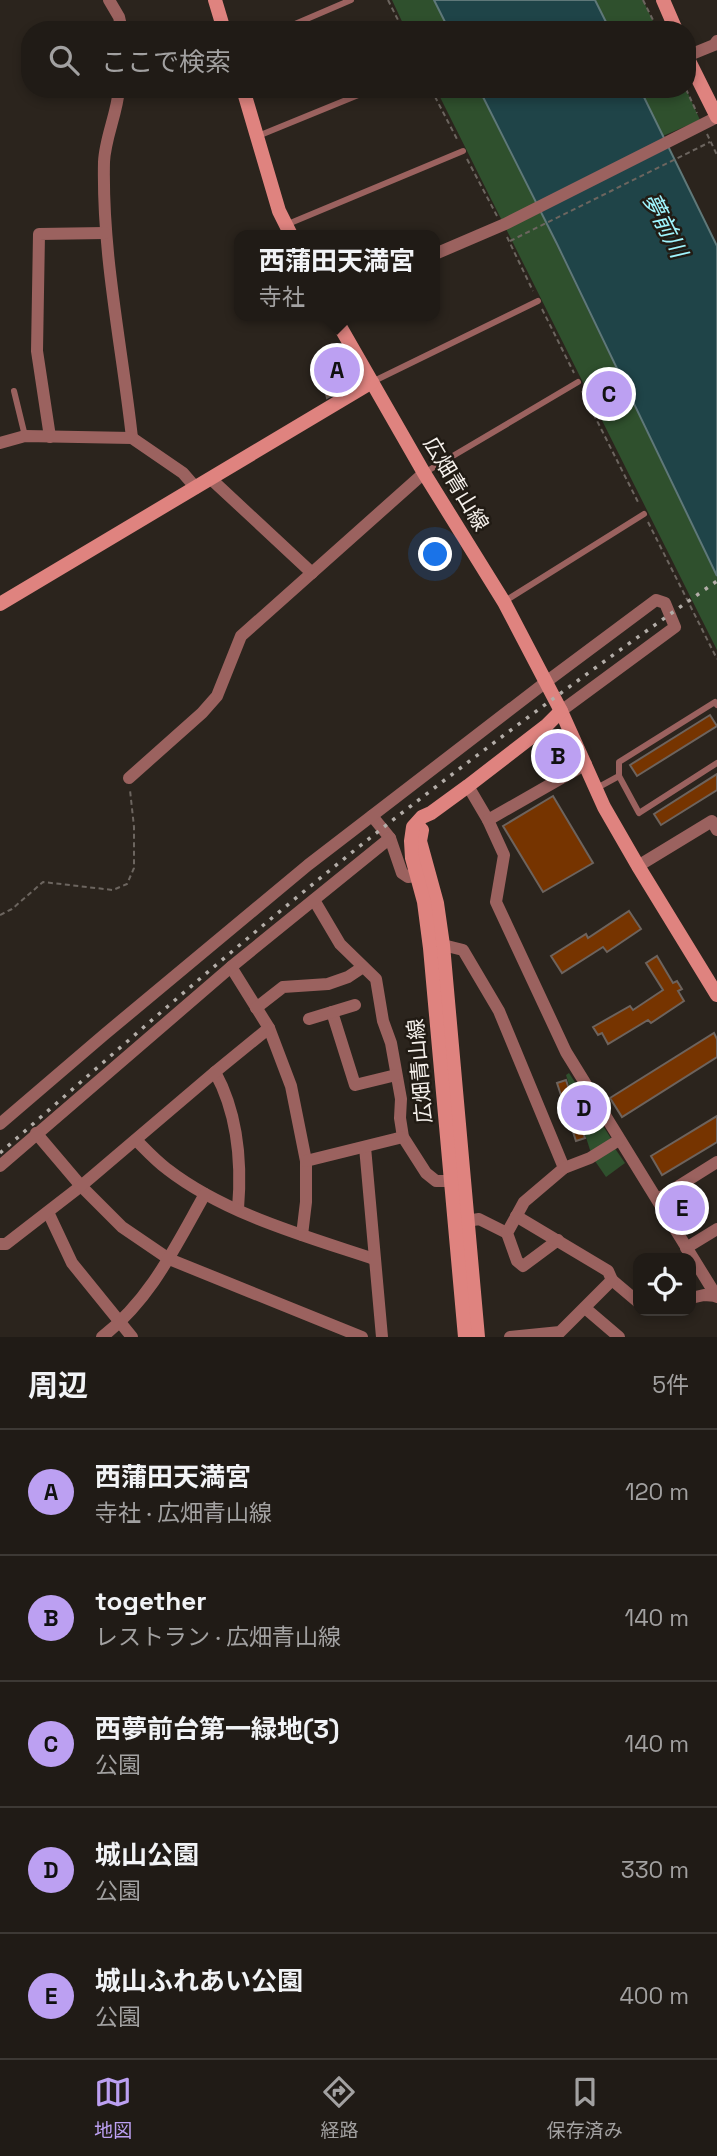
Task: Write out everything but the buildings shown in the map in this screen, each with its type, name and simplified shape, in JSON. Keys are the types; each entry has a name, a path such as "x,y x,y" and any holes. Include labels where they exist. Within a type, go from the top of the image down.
{"main road":[{"path":"215,0 222,21"},
{"path":"663,0 672,21"},
{"path":"696,75 717,117"},
{"path":"246,98 279,211 288,230"},
{"name":"広畑青山線","path":"337,321 424,472 504,601 561,711 604,807 717,993"},
{"path":"0,604 372,382"},
{"name":"広畑青山線","path":"465,1337 430,948 424,902 411,849 413,827 422,817 432,813 547,725 561,711"},
{"name":"広畑青山線","path":"432,813 420,841 437,903 443,944 478,1337"}],"street":[{"path":"109,0 120,21"},
{"path":"696,53 717,41"},
{"path":"117,98 104,159 106,233 132,439"},
{"path":"440,252 503,225 717,117"},
{"path":"50,438 37,351 39,234 106,233"},
{"path":"0,443 24,436 132,439 183,473 196,488"},
{"path":"129,778 202,713 217,696 241,636 424,472"},
{"path":"211,479 312,573"},
{"path":"0,1124 308,865 656,600 665,603 674,627 561,711"},
{"path":"488,820 586,764"},
{"path":"468,786 488,820 503,855 496,902 566,1052 717,1296"},
{"path":"372,816 390,838 402,873 408,877 416,876"},
{"path":"638,866 715,823"},
{"path":"0,1166 231,967 390,838"},
{"path":"314,900 340,944 376,979 396,1074 403,1137 426,1173 436,1181 450,1181"},
{"path":"443,944 463,950 499,1011 564,1168"},
{"path":"231,967 269,1028 291,1086 306,1161 306,1202 302,1234"},
{"path":"256,1008 283,986 328,984 348,977 363,967"},
{"path":"309,1019 355,1005"},
{"path":"332,1012 355,1085 396,1074"},
{"path":"0,1244 6,1244 81,1186 269,1028"},
{"path":"215,1072 226,1091 233,1120 241,1173 238,1209"},
{"path":"36,1133 81,1186 122,1227 169,1259 362,1337"},
{"path":"306,1161 403,1137"},
{"path":"135,1140 167,1169 205,1194 302,1234 374,1259"},
{"path":"506,1233 524,1202 564,1168 590,1158 619,1140"},
{"path":"365,1147 382,1337"},
{"path":"658,1199 717,1162"},
{"path":"102,1337 139,1303 169,1259 205,1194"},
{"path":"48,1212 72,1264 132,1337"},
{"path":"516,1216 607,1271 612,1280 633,1298"},
{"path":"467,1221 479,1219 506,1233 517,1261 523,1266 558,1240"},
{"path":"686,1248 717,1229"},
{"path":"510,1337 560,1334 612,1280"},
{"path":"696,1297 717,1296"},
{"path":"585,1308 619,1337"}],"lane":[{"path":"302,21 351,0"},
{"path":"258,136 351,98"},
{"path":"288,230 463,151"},
{"path":"372,382 538,301"},
{"path":"424,472 578,382"},
{"path":"14,391 24,436"},
{"path":"504,601 645,514"},
{"path":"717,705 715,702 619,762 619,776 639,813 717,763"},
{"path":"597,788 619,776"}],"path":[{"path":"388,0 398,21"},
{"path":"643,0 654,21"},
{"path":"509,242 710,142"},
{"path":"503,225 538,301 717,659"},
{"path":"0,915 12,909 43,882 113,890 127,884 134,868 134,827 129,778"}],"green space":[{"path":"392,0 434,0 444,21 402,21"},
{"path":"595,0 643,0 653,21 606,21"},
{"path":"441,98 484,98 717,577 717,650"},
{"path":"644,98 690,98 700,120 663,136"},
{"path":"569,1073 612,1140 591,1153 566,1075"},
{"path":"614,1147 625,1163 606,1177 595,1161"},
{"path":"684,1190 697,1211 678,1222 668,1204 669,1198"}],"water":[{"path":"434,0 595,0 606,21 444,21"},
{"name":"夢前川","path":"484,98 644,98 717,246 717,576"}],"railway":[{"path":"0,1153 331,869 547,703 717,581"}],"place":[{"name":"西蒲田天満宮","path":"337,370"},
{"name":"西夢前台第一緑地(3)","path":"609,394"},
{"name":"together","path":"558,756"},
{"name":"城山公園","path":"584,1108"},
{"name":"城山ふれあい公園","path":"682,1208"}]}
